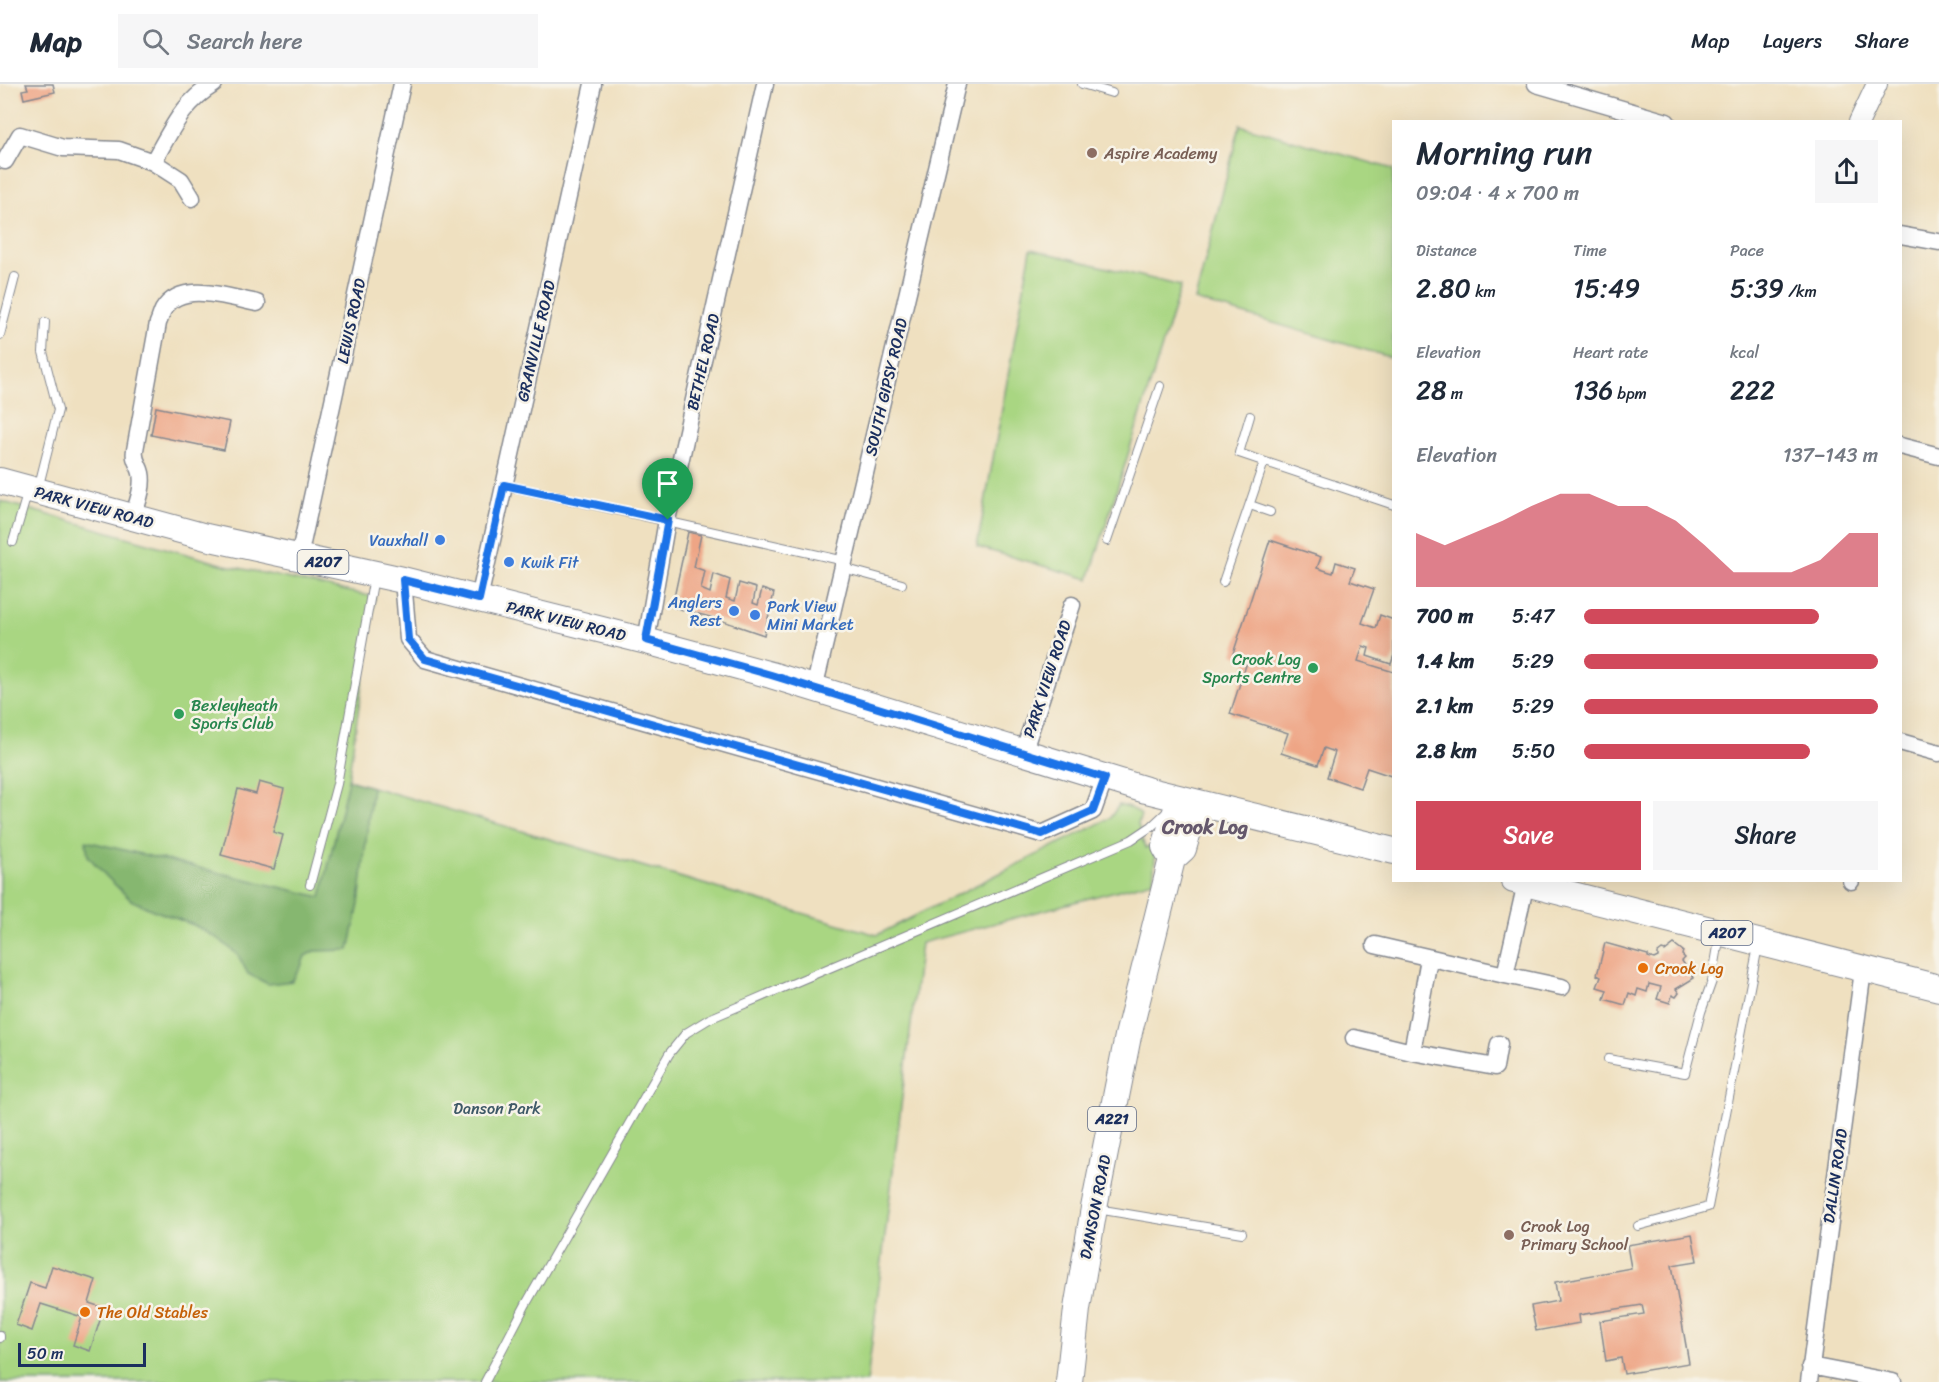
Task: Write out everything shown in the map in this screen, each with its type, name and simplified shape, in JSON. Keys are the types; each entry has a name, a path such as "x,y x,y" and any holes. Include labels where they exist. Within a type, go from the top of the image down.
{"main road":[{"name":"PARK VIEW ROAD","path":"0,481 206,537 403,580 646,640 771,675 1105,778 1188,801"},
{"name":"A207","path":"1188,801 1392,851"},
{"name":"DANSON ROAD","path":"1069,1382 1077,1309 1094,1208 1128,1036 1172,859 1166,848 1188,801"},
{"name":"A207","path":"1525,882 1939,988"}],"street":[{"path":"153,162 182,111 203,90 214,84"},
{"name":"LEWIS ROAD","path":"299,557 402,84"},
{"name":"GRANVILLE ROAD","path":"479,599 593,84"},
{"name":"BETHEL ROAD","path":"646,640 668,520 765,84"},
{"name":"SOUTH GIPSY ROAD","path":"814,689 957,84"},
{"path":"1536,84 1660,120"},
{"path":"1860,120 1877,84"},
{"path":"5,161 20,135 63,148 119,150 153,162 181,180 192,198"},
{"path":"1902,235 1939,242"},
{"path":"133,517 142,483 141,471 134,456 158,323 164,308 175,298 185,293 196,292 257,303"},
{"path":"1902,447 1939,456"},
{"path":"403,580 408,639 425,659 1031,831 1042,834 1093,811 1105,778"},
{"name":"PARK VIEW ROAD","path":"1023,753 1072,605"},
{"path":"1902,743 1939,753"},
{"path":"1504,975 1525,882"},
{"path":"1375,945 1429,959 1562,987"},
{"path":"1412,1052 1429,959"},
{"name":"DALLIN ROAD","path":"1809,1374 1863,970"},
{"path":"1353,1038 1495,1068 1499,1044"},
{"path":"1809,1374 1893,1382"}],"lane":[{"path":"1082,84 1112,93"},
{"path":"0,335 15,277"},
{"path":"13,542 33,491 58,410 43,352 45,322"},
{"path":"1107,541 1160,386"},
{"path":"1250,416 1239,453 1392,504"},
{"path":"1223,582 1264,462"},
{"path":"504,485 668,520 844,564 902,584"},
{"path":"1250,505 1270,512"},
{"path":"310,885 337,784 374,574"},
{"path":"485,1382 526,1304 623,1133 669,1054 686,1033 720,1014 1131,840 1188,801"},
{"path":"1608,1059 1685,1074 1701,1012 1712,981 1720,932"},
{"path":"1638,1226 1708,1208 1759,942"},
{"path":"1094,1208 1242,1233"}],"green space":[{"path":"1240,125 1392,169 1392,358 1195,300"},
{"path":"1031,249 1181,286 1089,579 977,547"},
{"name":"Danson Park","path":"0,501 225,565 375,597 348,780 877,935 1110,818 1119,805 1135,810 1141,815 1138,824 1145,848 1156,846 1153,881 921,943 867,1382 0,1382"},
{"path":"348,780 372,787 359,904 349,950 314,951 305,956 292,981 268,984 248,974 238,955 220,940 194,925 131,900 88,856 86,841 321,897"}],"building":[{"path":"26,84 53,84 55,92 24,99 22,90 28,89"},
{"path":"156,407 230,422 224,450 151,435"},
{"path":"688,532 701,535 694,567 705,571 701,589 710,593 714,574 730,580 726,598 735,601 739,583 756,588 753,603 758,605 762,589 774,593 764,635 672,607"},
{"name":"Crook Log Sports Centre","path":"1270,540 1321,557 1317,568 1333,573 1336,562 1355,568 1350,581 1374,589 1362,623 1376,628 1380,615 1392,619 1391,664 1367,656 1369,648 1363,646 1358,661 1392,671 1392,776 1367,768 1360,788 1327,777 1335,752 1324,748 1318,765 1281,753 1288,733 1230,714 1248,659 1233,654"},
{"path":"259,782 284,789 273,832 283,835 274,869 221,855 238,789 256,794"},
{"name":"Crook Log","path":"1605,943 1648,955 1654,959 1662,950 1665,951 1674,944 1683,951 1682,955 1685,958 1682,961 1694,978 1676,989 1679,993 1676,997 1672,995 1670,1003 1657,999 1661,987 1649,984 1647,992 1638,989 1636,996 1629,993 1625,1005 1604,999 1607,990 1597,987 1601,977 1597,975"},
{"path":"1692,1234 1697,1261 1672,1265 1689,1363 1624,1374 1621,1358 1606,1361 1600,1321 1644,1314 1642,1305 1579,1315 1580,1323 1536,1331 1531,1306 1558,1301 1555,1282 1631,1268 1627,1245"},
{"name":"The Old Stables","path":"52,1266 96,1280 89,1303 104,1308 90,1351 73,1345 82,1317 41,1304 32,1331 16,1325 30,1283 45,1288"}],"place":[{"name":"Aspire Academy","path":"1092,153"},
{"name":"Vauxhall","path":"440,540"},
{"name":"Kwik Fit","path":"509,562"},
{"name":"Anglers Rest","path":"734,611"},
{"name":"Park View Mini Market","path":"755,615"},
{"name":"Crook Log Sports Centre","path":"1313,668"},
{"name":"Bexleyheath Sports Club","path":"179,714"},
{"name":"Crook Log","path":"1643,968"},
{"name":"Crook Log Primary School","path":"1509,1235"},
{"name":"The Old Stables","path":"85,1312"}],"district":[{"name":"Crook Log","path":"1205,827"}],"route":[{"path":"504,485 668,520 646,640 771,675 1105,778 1093,811 1042,834 425,659 408,639 403,580 479,599 504,485"}]}
